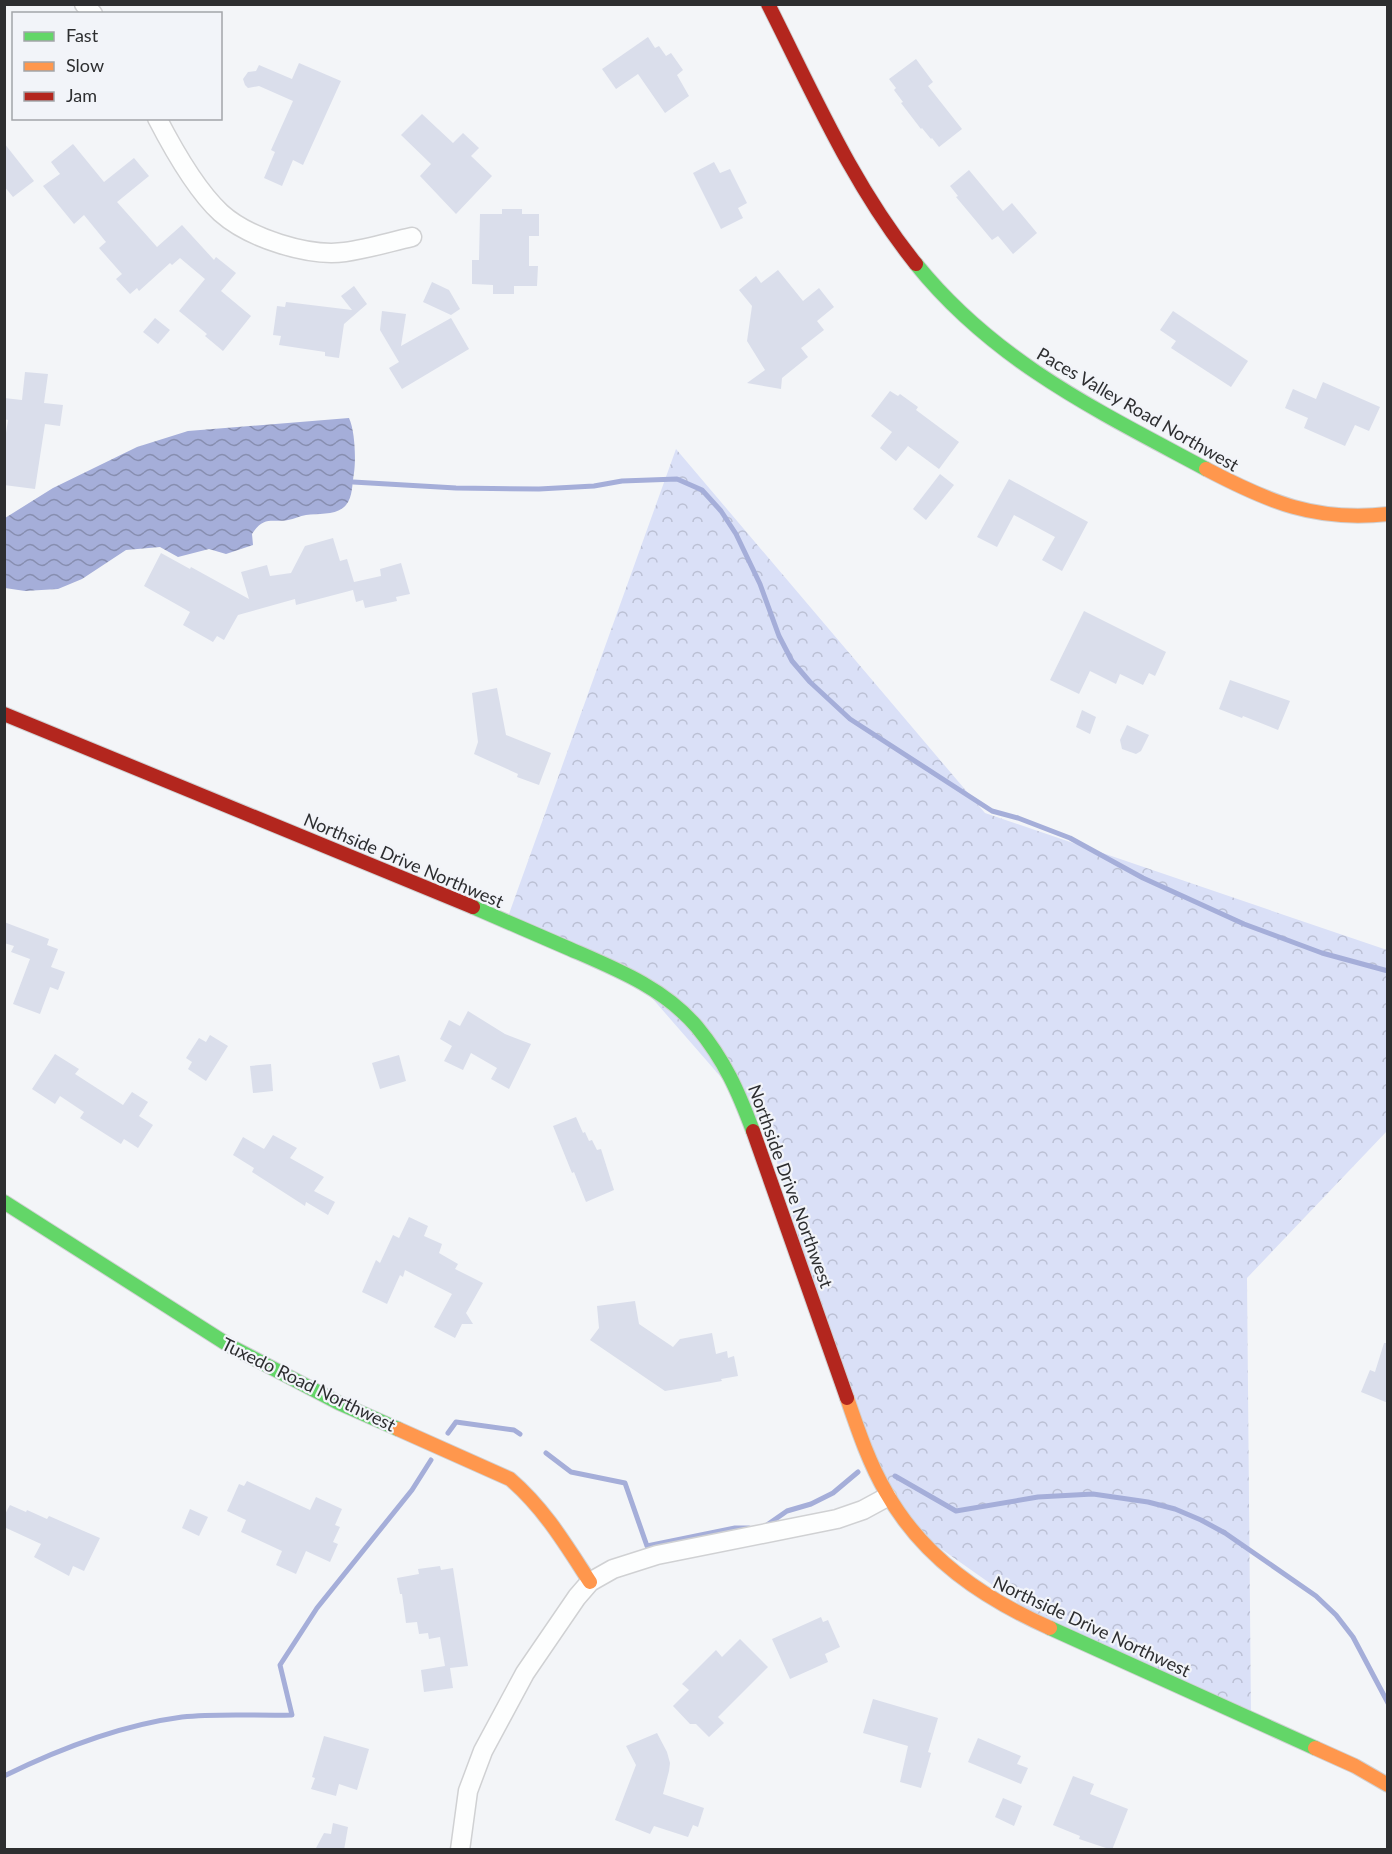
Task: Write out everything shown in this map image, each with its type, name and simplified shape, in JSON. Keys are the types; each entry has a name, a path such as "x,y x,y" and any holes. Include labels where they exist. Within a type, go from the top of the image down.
{"street":[{"name":"Paces Valley Road Northwest","path":"768,4 854,171 890,230 953,305 989,338 1028,368 1077,399 1265,499 1300,511 1336,516 1388,514"},
{"path":"158,120 198,186 222,213 247,230 310,252 343,252 412,237"},
{"name":"Northside Drive Northwest","path":"4,714 473,907 624,973 650,987 674,1005 696,1026 720,1059 738,1090 867,1452 887,1497 910,1530 933,1556 963,1582 992,1601 1355,1766 1388,1785"},
{"name":"Tuxedo Road Northwest","path":"4,1202 230,1346 339,1403 510,1479 525,1490 540,1506 591,1582"},
{"path":"460,1850 468,1791 483,1751 525,1673 577,1597 591,1582 613,1569 657,1555 837,1520 887,1497"}],"green space":[{"path":"676,449 985,813 1387,950 1387,1131 1247,1278 1251,1717 1086,1651 903,1522 833,1358 768,1131 645,990 505,925"}],"water":[{"path":"349,418 353,430 355,460 352,490 346,505 338,511 264,522 252,534 253,545 226,554 209,549 178,557 160,547 126,550 82,579 58,589 25,591 5,588 5,518 53,488 137,447 188,431"}],"building":[{"path":"648,37 655,48 659,46 666,56 671,53 683,70 677,75 689,96 665,113 638,74 616,89 602,69"},
{"path":"916,59 933,82 928,86 962,129 939,147 921,129 901,103 903,102 894,90 896,88 889,79"},
{"path":"299,63 341,81 303,165 293,160 282,186 264,178 275,152 271,150 293,101 259,86 248,88 243,79 248,72 256,71 259,65 292,79"},
{"path":"422,114 453,143 463,133 479,148 471,156 492,176 456,214 420,176 431,164 401,135"},
{"path":"4,143 34,181 13,197 4,186"},
{"path":"73,144 104,182 134,158 149,176 117,202 157,247 182,225 214,260 216,257 236,273 221,291 251,316 223,351 205,336 207,334 179,311 205,279 180,258 172,265 170,263 139,291 137,288 130,294 116,279 122,274 99,248 106,242 84,215 74,224 43,186 60,174 51,162"},
{"path":"714,162 720,173 730,169 747,203 738,208 743,218 721,229 693,173"},
{"path":"969,170 1003,211 1012,203 1037,233 1013,254 998,236 992,240 956,197 958,196 950,186"},
{"path":"502,209 522,209 522,214 539,214 539,236 529,236 529,266 538,266 537,286 514,286 514,294 493,294 493,285 472,284 472,260 479,260 480,214 502,214"},
{"path":"778,270 803,301 819,288 834,307 817,321 824,330 801,348 808,357 782,378 781,389 747,383 765,370 747,341 752,306 739,290 756,276 761,283"},
{"path":"432,282 449,290 460,309 451,315 423,302"},
{"path":"354,286 367,304 344,324 339,358 325,356 325,352 279,345 281,336 273,335 277,306 285,307 286,302 352,310 341,296"},
{"path":"382,311 406,314 401,346 451,318 469,349 402,389 389,368 399,362 380,330"},
{"path":"1173,311 1248,361 1231,387 1171,348 1176,341 1160,330"},
{"path":"155,318 170,330 158,344 143,332"},
{"path":"25,372 48,374 44,403 63,405 60,426 45,424 35,489 4,485 4,446 8,420 4,419 4,398 22,400"},
{"path":"1323,382 1380,407 1369,431 1355,425 1345,446 1304,428 1308,418 1285,408 1293,389 1316,399"},
{"path":"890,391 898,396 900,394 918,407 916,410 959,442 939,469 908,446 896,461 880,448 892,432 871,416"},
{"path":"940,474 954,485 926,520 913,509"},
{"path":"1009,479 1088,522 1062,571 1042,560 1055,537 1014,515 997,547 977,537"},
{"path":"333,538 340,561 347,559 354,582 381,576 380,569 401,563 410,594 396,597 397,601 365,608 363,600 356,602 353,590 296,605 295,599 238,615 224,640 217,636 213,642 183,625 190,612 144,586 161,553 249,599 241,572 267,565 270,576 291,573 305,546"},
{"path":"1084,611 1166,652 1155,676 1149,673 1143,685 1120,674 1116,684 1090,671 1079,694 1050,680"},
{"path":"1230,680 1290,701 1278,730 1219,709"},
{"path":"497,688 506,735 551,753 539,785 517,777 518,774 474,754 478,742 472,693"},
{"path":"1082,710 1096,717 1090,734 1076,727"},
{"path":"1127,725 1149,735 1141,751 1136,754 1122,749 1120,740"},
{"path":"4,922 49,939 47,945 58,949 51,967 65,972 58,990 50,987 40,1014 13,1004 30,959 11,952 14,946 4,943"},
{"path":"468,1011 505,1034 531,1044 509,1089 491,1079 497,1068 471,1053 463,1070 444,1061 452,1046 440,1039 449,1020 460,1026"},
{"path":"210,1035 228,1046 206,1081 188,1069 192,1062 186,1058 199,1038 206,1042"},
{"path":"55,1054 79,1069 75,1074 123,1105 132,1092 148,1102 139,1116 153,1125 138,1148 124,1139 121,1144 80,1118 84,1112 60,1096 55,1104 32,1089"},
{"path":"399,1055 406,1081 380,1089 372,1063"},
{"path":"271,1064 273,1091 253,1093 250,1066"},
{"path":"576,1117 589,1141 592,1140 597,1150 601,1149 614,1190 586,1202 553,1126"},
{"path":"273,1135 297,1148 290,1158 324,1177 314,1191 335,1202 328,1215 306,1202 305,1206 252,1172 254,1168 233,1155 243,1137 264,1149"},
{"path":"409,1217 428,1226 424,1236 442,1244 439,1253 458,1264 455,1269 483,1283 466,1313 473,1324 462,1324 455,1338 434,1327 452,1294 405,1270 403,1277 400,1275 387,1304 362,1292 376,1260 380,1263 393,1235 399,1238"},
{"path":"635,1301 639,1324 673,1347 680,1339 712,1333 716,1354 727,1351 728,1358 734,1356 738,1376 665,1391 590,1340 599,1328 597,1306"},
{"path":"1384,1343 1388,1343 1388,1403 1361,1392 1370,1370 1375,1372"},
{"path":"247,1481 310,1510 316,1497 342,1509 335,1525 340,1527 333,1542 338,1544 330,1562 306,1551 296,1574 276,1565 282,1551 241,1532 246,1520 227,1511 239,1484 244,1486"},
{"path":"10,1505 47,1519 49,1516 100,1538 84,1571 73,1566 69,1576 34,1557 41,1544 4,1527 4,1516"},
{"path":"190,1509 208,1517 199,1536 182,1528"},
{"path":"440,1566 441,1570 453,1568 468,1666 450,1668 453,1688 424,1692 421,1670 445,1666 440,1637 429,1639 428,1633 419,1634 417,1622 406,1623 397,1578 419,1574 418,1569"},
{"path":"821,1617 823,1622 828,1620 840,1647 825,1654 828,1662 790,1679 772,1639"},
{"path":"740,1639 768,1667 718,1717 724,1723 709,1737 696,1724 690,1724 673,1706 689,1690 682,1684 716,1650 722,1657"},
{"path":"873,1699 938,1718 921,1788 900,1782 908,1746 863,1733"},
{"path":"657,1733 670,1763 663,1794 704,1808 698,1827 693,1825 688,1837 654,1826 650,1834 615,1820 636,1765 626,1746"},
{"path":"324,1736 369,1749 357,1790 339,1784 336,1796 311,1789 315,1778 312,1777"},
{"path":"978,1738 1021,1756 1017,1764 1028,1768 1021,1784 968,1762"},
{"path":"1073,1776 1094,1784 1090,1794 1128,1809 1112,1850 1079,1839 1080,1836 1053,1825"},
{"path":"1003,1798 1022,1806 1014,1826 995,1817"},
{"path":"333,1823 348,1827 344,1850 315,1850 324,1833 331,1834"}],"waterway":[{"path":"353,482 456,488 539,489 594,486 622,481 677,479 702,490 721,511 736,534 760,584 779,636 792,661 810,682 850,719 992,811 1018,818 1070,838 1143,878 1244,924 1322,953 1388,971"},
{"path":"448,1433 456,1422 514,1430 520,1434"},
{"path":"546,1453 571,1472 625,1483 647,1546 735,1528 749,1528"},
{"path":"4,1776 91,1739 159,1721 210,1715 292,1715 280,1665 317,1608 412,1490 431,1460"},
{"path":"764,1527 787,1511 811,1504 833,1493 858,1472"},
{"path":"895,1476 956,1511 1038,1497 1093,1494 1148,1502 1175,1509 1201,1520 1225,1533 1316,1596 1336,1615 1353,1637 1388,1703"}],"traffic: fast":[{"path":"916,264 947,299 1014,357 1050,382 1206,469"},
{"path":"473,907 622,972 670,1001 697,1027 723,1064 753,1131"},
{"path":"4,1202 230,1346 339,1403 398,1429"},
{"path":"1050,1628 1315,1748"}],"traffic: slow":[{"path":"1206,469 1251,491 1293,507 1338,515 1388,514"},
{"path":"847,1398 874,1470 901,1516 918,1537 936,1556 978,1589 1050,1628"},
{"path":"398,1429 510,1479 544,1515 590,1582"},
{"path":"1315,1748 1355,1766 1388,1785"}],"traffic: jam":[{"path":"768,4 853,171 893,234 916,264"},
{"path":"4,714 473,907"},
{"path":"753,1131 847,1398"}]}
